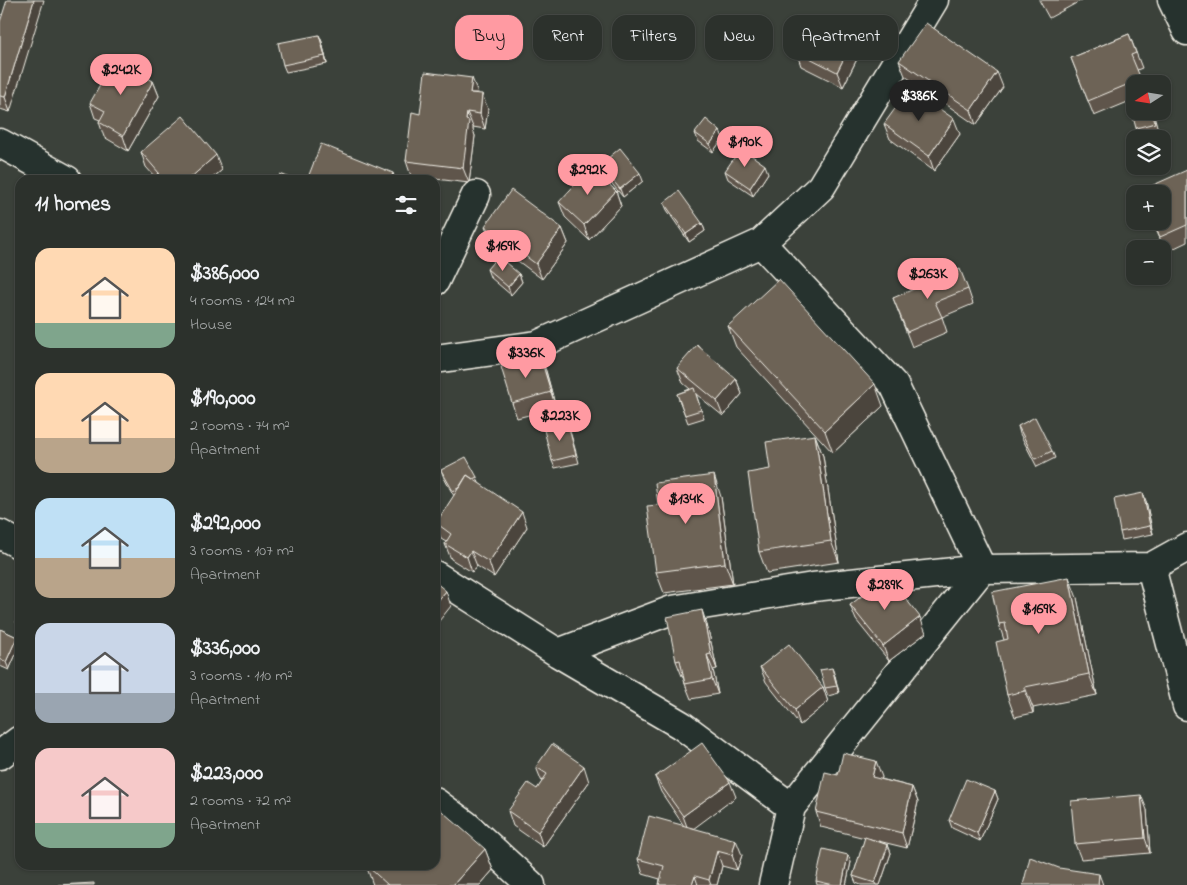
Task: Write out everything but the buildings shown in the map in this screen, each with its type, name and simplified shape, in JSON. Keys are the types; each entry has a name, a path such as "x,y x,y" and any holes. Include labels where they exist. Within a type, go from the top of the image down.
{"street":[{"path":"440,358 537,345 761,243 821,187 934,0"},
{"path":"1172,0 1187,31"},
{"path":"0,143 58,175"},
{"path":"440,270 476,194"},
{"path":"761,243 894,385 982,569"},
{"path":"0,534 15,542"},
{"path":"558,653 672,610 813,587 982,569 1151,567 1187,547"},
{"path":"1151,567 1187,706"},
{"path":"773,885 791,808 982,569"},
{"path":"440,579 558,653 681,725 791,808"},
{"path":"0,756 15,744"},
{"path":"440,806 466,825 531,885"}]}
